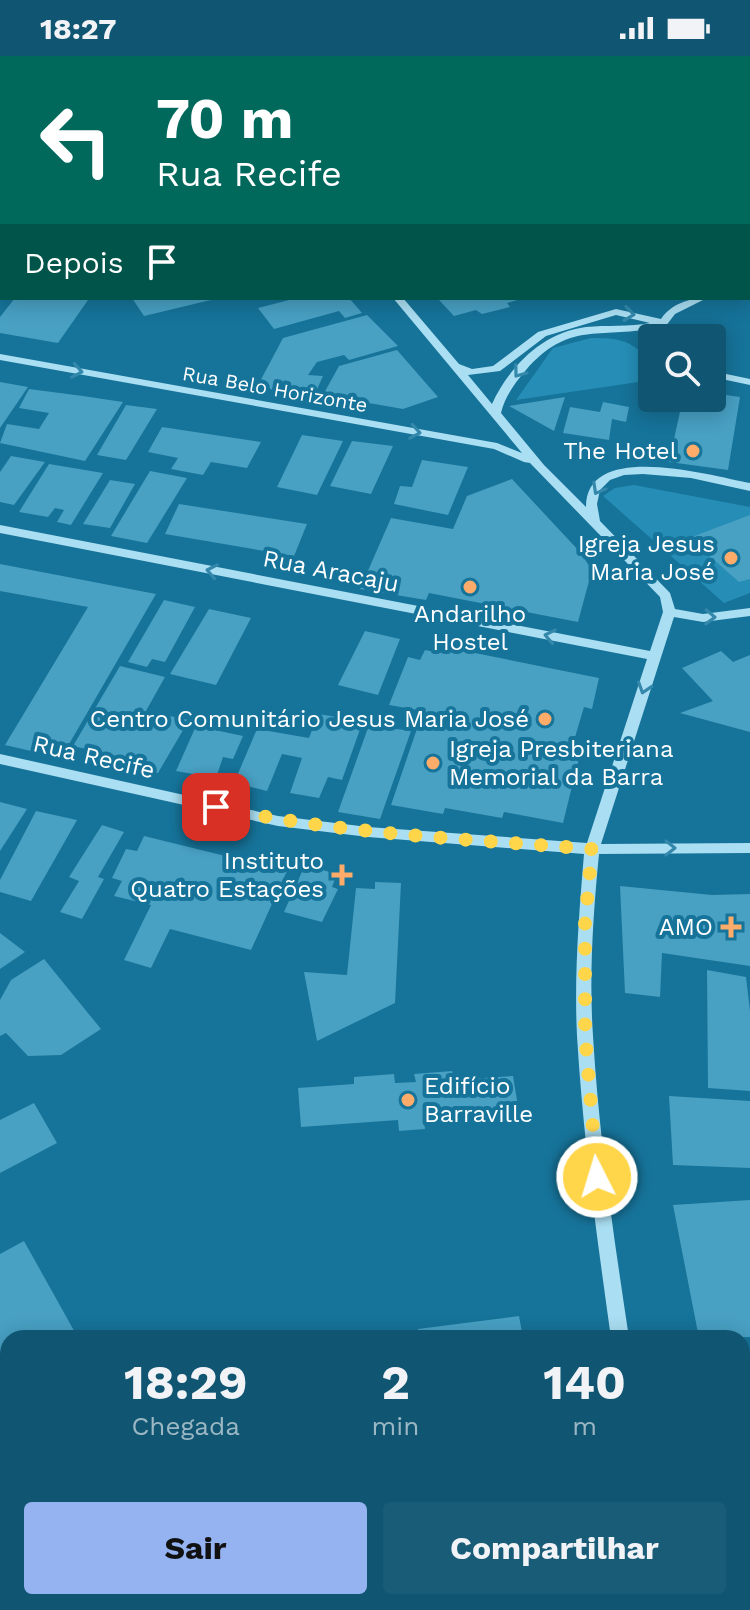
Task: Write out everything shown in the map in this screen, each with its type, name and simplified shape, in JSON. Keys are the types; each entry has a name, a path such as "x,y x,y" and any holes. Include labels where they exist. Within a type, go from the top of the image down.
{"street":[{"path":"400,300 540,467 666,596 669,612 592,849 585,923 585,1034 597,1177 619,1330"},
{"path":"495,414 503,393 537,349 550,340 583,329 648,327 665,323 671,312 698,300"},
{"path":"457,365 470,372 496,369 542,334 616,312 665,323"},
{"name":"Rua Belo Horizonte","path":"0,357 497,446 514,451 540,467"},
{"path":"726,377 750,382"},
{"path":"598,526 590,508 594,492 602,479 616,472 654,471 750,487"},
{"name":"Rua Aracaju","path":"0,529 654,656"},
{"path":"669,612 703,618 750,612"},
{"name":"Rua Recife","path":"0,759 278,821 368,832 592,849 750,848"}],"shaded area":[{"path":"591,338 618,340 631,345 638,350 638,382 516,400 553,348"},
{"path":"634,485 750,507 750,593 724,603 603,496 615,488"}],"building":[{"path":"13,300 88,300 58,343 0,333 0,317"},
{"path":"133,300 211,300 144,316"},
{"path":"289,300 351,300 362,313 345,318 339,311 274,329 258,308"},
{"path":"439,300 518,300 507,303 510,307 482,314 476,310 454,316"},
{"path":"367,315 398,346 349,360 344,355 317,362 308,375 323,376 314,396 257,387 283,338"},
{"path":"397,350 438,397 403,409 323,395 339,366"},
{"path":"0,382 28,387 0,428"},
{"path":"29,389 123,402 85,461 0,443 7,424 39,429 49,413 19,408"},
{"path":"726,395 740,397 728,470 669,462 680,412 726,412"},
{"path":"565,397 554,431 509,406"},
{"path":"603,402 629,407 626,422 612,419 609,440 563,433 570,407 600,412"},
{"path":"126,405 157,409 126,460 97,455"},
{"path":"162,427 261,442 247,468 211,462 203,475 171,469 178,458 148,452"},
{"path":"302,435 343,441 317,495 277,487"},
{"path":"352,441 393,446 371,494 330,486"},
{"path":"11,456 45,462 14,505 0,502 0,472"},
{"path":"422,460 468,467 448,515 394,504 400,486 412,487"},
{"path":"49,464 103,473 71,525 57,522 64,510 55,508 48,517 19,512"},
{"path":"150,471 187,478 147,543 111,536"},
{"path":"512,479 580,552 592,570 578,622 429,593 426,600 360,589 391,518 453,529 467,496"},
{"path":"110,480 135,484 110,528 83,524"},
{"path":"179,504 307,524 294,556 165,534"},
{"name":"Igreja Jesus Maria José","path":"750,515 750,579 739,582 689,538"},
{"path":"0,564 156,594 61,758 5,745 88,607 0,591"},
{"path":"164,600 195,607 165,662 152,659 147,667 128,662"},
{"path":"209,609 251,618 216,685 170,674"},
{"path":"365,631 400,639 378,695 338,685"},
{"path":"450,648 599,678 592,709 584,707 573,744 582,746 563,823 504,812 502,818 445,808 443,814 391,805 423,711 389,705 408,657 420,660 425,650 447,654"},
{"path":"721,651 733,662 750,655 750,732 680,713 713,701 682,668"},
{"path":"120,666 165,677 128,743 146,711 189,720 158,773 117,765 121,757 73,746"},
{"path":"318,714 363,721 342,780 328,777 319,798 290,793 302,758 282,754 267,791 234,783 257,729 309,738"},
{"path":"369,725 411,731 380,819 338,812"},
{"path":"196,726 243,736 233,759 223,757 216,778 176,771"},
{"path":"0,802 27,809 0,851"},
{"path":"36,811 77,820 31,901 0,892 0,880"},
{"path":"102,825 124,832 98,877 104,879 82,919 60,912 79,881 69,877"},
{"path":"144,836 287,871 251,950 170,929 151,968 124,960 151,905 114,896 122,881 112,878 126,849 137,851"},
{"path":"305,865 337,874 332,887 338,889 322,922 284,912"},
{"path":"375,882 401,883 395,1003 317,1041 304,972 347,975 356,888 375,889"},
{"path":"620,886 712,895 750,894 750,966 662,953 660,997 625,993"},
{"path":"0,933 25,952 0,969"},
{"path":"44,959 101,1029 61,1055 28,1056 6,1033 0,1036 0,1000 11,980"},
{"path":"707,970 746,977 750,1011 750,1091 708,1088"},
{"name":"Edifício Barraville","path":"452,1071 454,1080 513,1076 519,1112 424,1119 425,1129 399,1131 398,1120 301,1127 298,1088 354,1084 354,1077 394,1074 395,1083 416,1082 414,1074"},
{"path":"669,1096 750,1101 750,1168 673,1165"},
{"path":"34,1103 57,1143 0,1173 0,1120"},
{"path":"750,1200 750,1330 697,1330 673,1205"},
{"path":"24,1241 74,1330 0,1330 0,1254"},
{"path":"519,1316 522,1330 418,1330"}],"place":[{"name":"The Hotel","path":"693,451"},
{"name":"Igreja Jesus Maria José","path":"731,558"},
{"name":"Andarilho Hostel","path":"470,587"},
{"name":"Centro Comunitário Jesus Maria José","path":"545,719"},
{"name":"Igreja Presbiteriana Memorial da Barra","path":"433,763"},
{"name":"Instituto Quatro Estações","path":"342,875"},
{"name":"AMO","path":"731,927"},
{"name":"Edifício Barraville","path":"408,1100"}],"route":[{"path":"216,807 278,821 368,832 592,849 585,923 585,1034 597,1177"}]}
